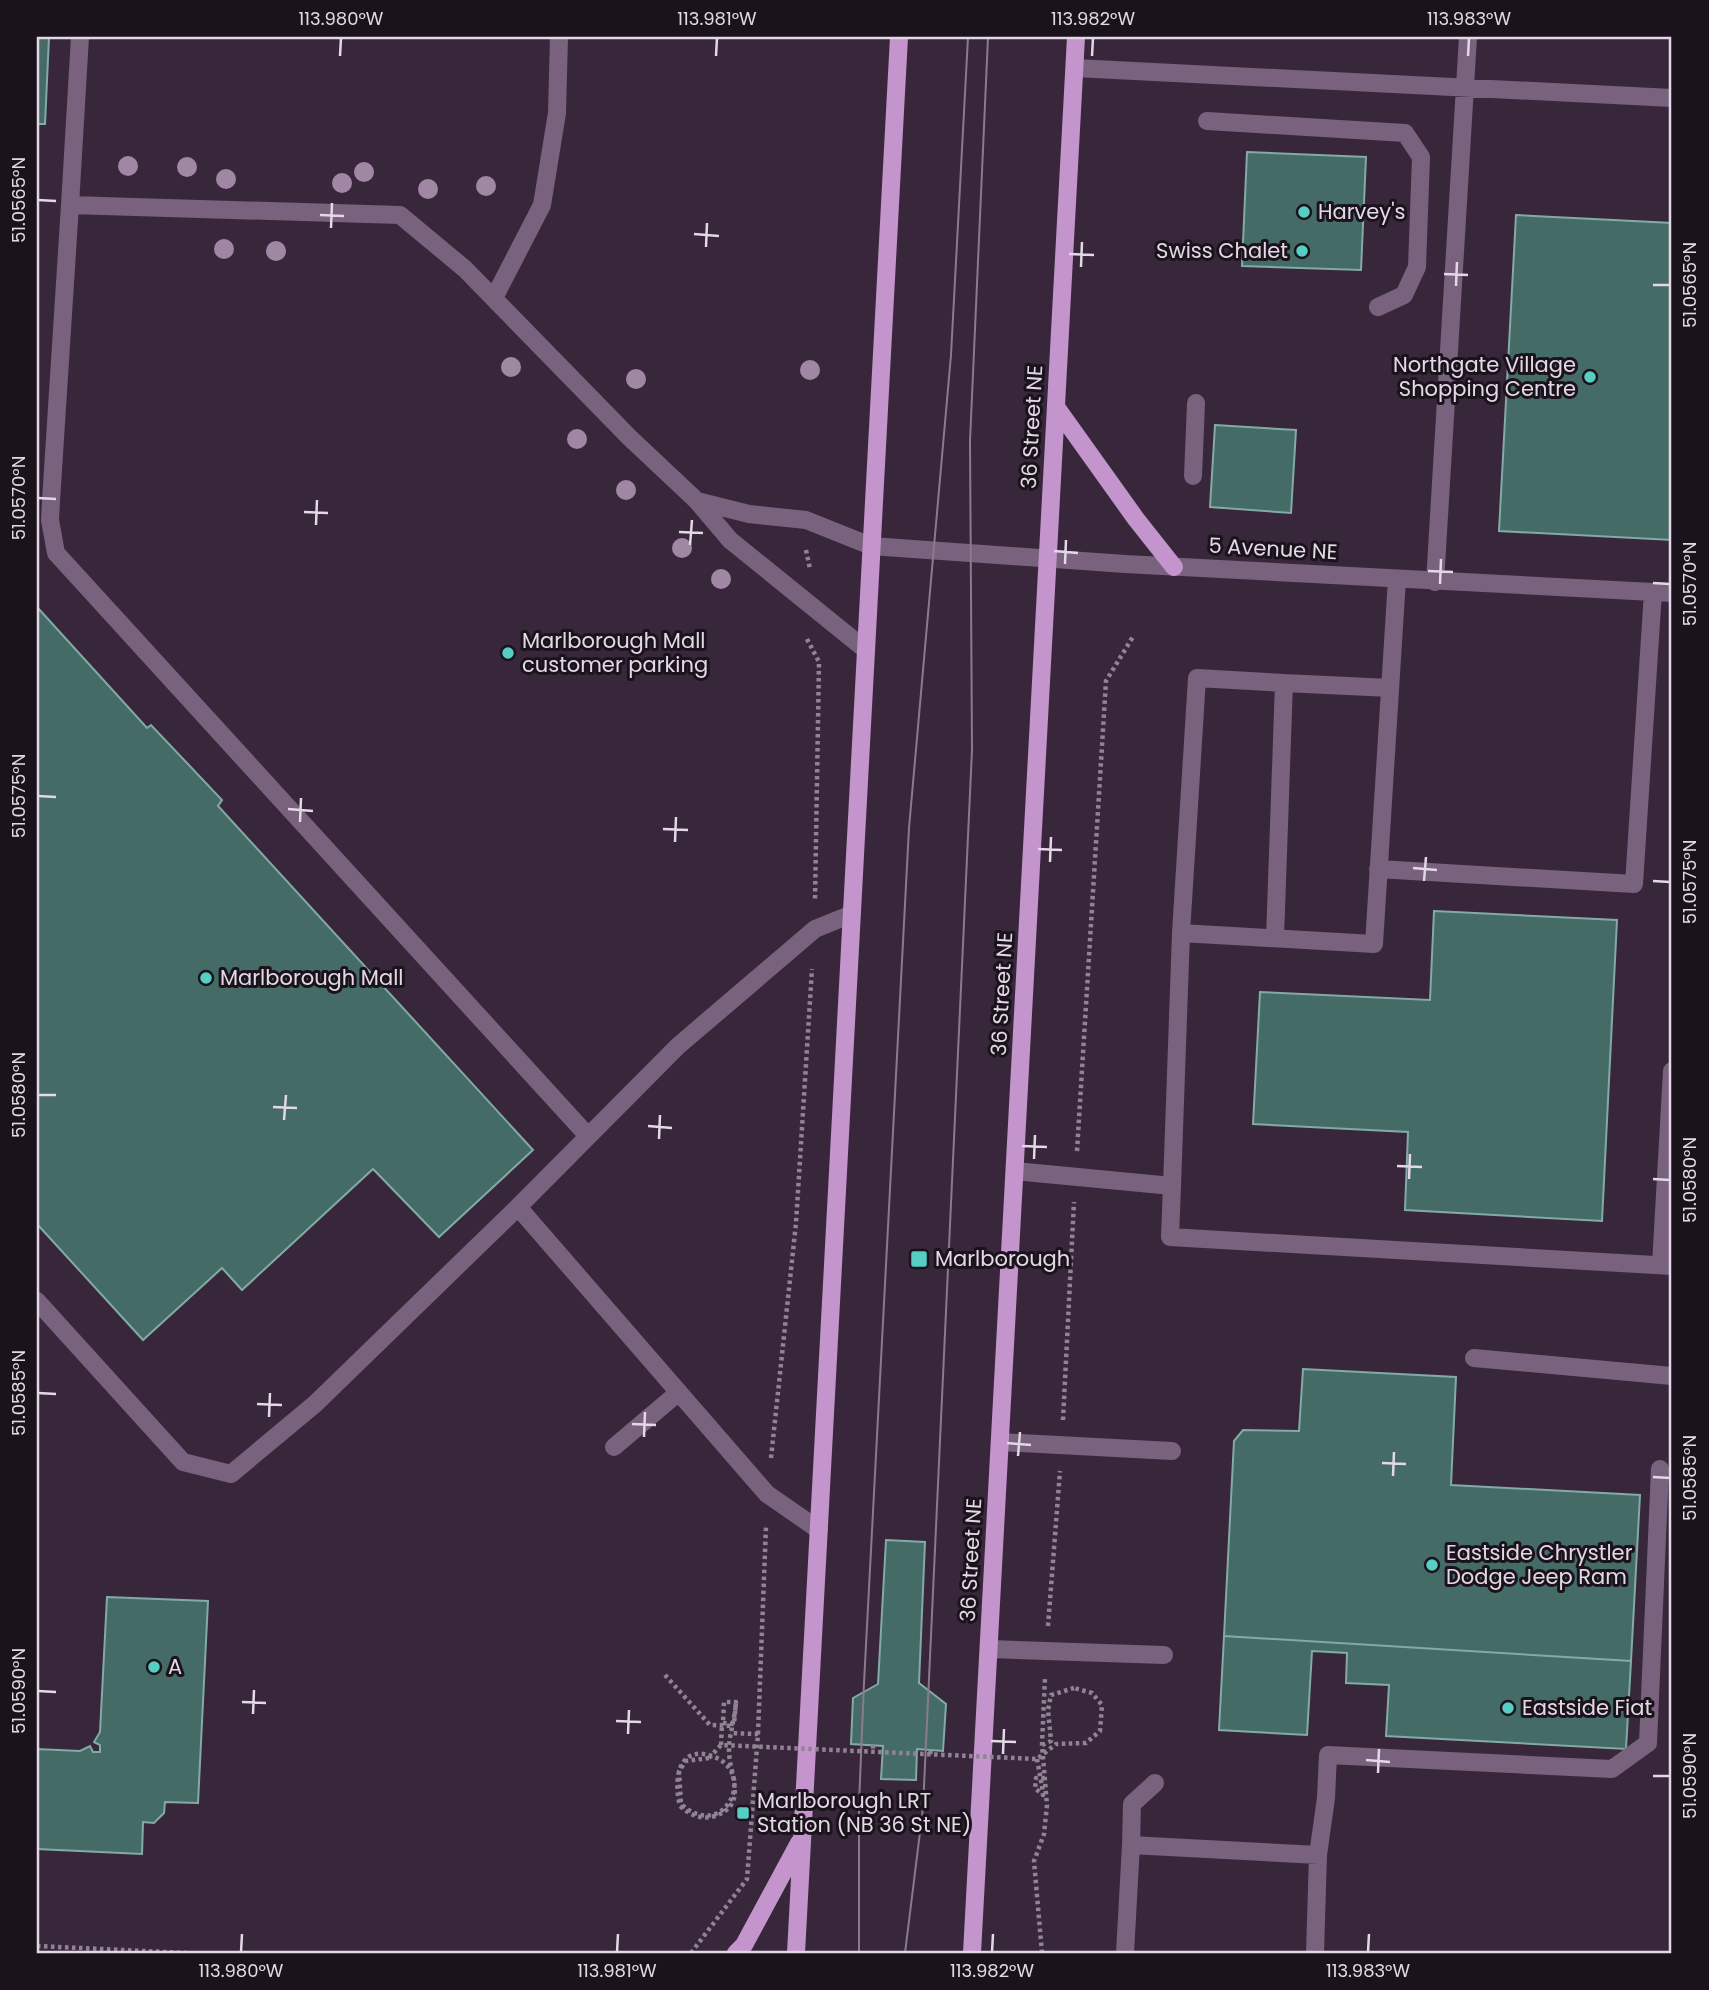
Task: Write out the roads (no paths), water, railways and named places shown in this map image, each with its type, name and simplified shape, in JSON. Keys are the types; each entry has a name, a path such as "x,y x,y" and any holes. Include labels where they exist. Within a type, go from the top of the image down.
{"main road":[{"path":"796,1953 899,37"},
{"name":"36 Street NE","path":"972,1953 1076,37"},
{"path":"1056,407 1174,567"},
{"path":"736,1953 744,1945 802,1836"}],"street":[{"path":"80,37 50,520 56,553 588,1136"},
{"path":"494,298 542,205 557,113 559,37"},
{"path":"1435,582 1468,37"},
{"path":"1075,68 1672,98"},
{"path":"1207,121 1405,133 1421,157 1417,267 1404,295 1378,307"},
{"path":"70,205 400,215 465,269 629,437 697,501 730,540 866,650"},
{"path":"1193,476 1196,403"},
{"name":"5 Avenue NE","path":"697,501 749,514 806,520 872,546 1174,567 1672,593"},
{"path":"1181,933 1374,944 1397,579"},
{"path":"1378,869 1634,884 1653,592"},
{"path":"1390,688 1197,678 1181,933 1170,1237 1667,1266 1672,1071"},
{"path":"1275,938 1284,683"},
{"path":"37,1301 183,1462 231,1474 314,1404 518,1207 678,1046 814,929 852,914"},
{"path":"1015,1171 1172,1185"},
{"path":"518,1207 767,1493 819,1530"},
{"path":"1474,1358 1672,1376"},
{"path":"614,1447 679,1392"},
{"path":"1000,1442 1172,1451"},
{"path":"1315,1953 1318,1855 1326,1798 1328,1755 1612,1769 1648,1743 1660,1469"},
{"path":"989,1649 1164,1655"},
{"path":"1125,1953 1132,1804 1155,1783"},
{"path":"1131,1845 1318,1855"}],"tram line":[{"path":"859,1953 859,1804 864,1683 909,828 951,355 968,37"},
{"path":"905,1953 923,1808 972,750 970,441 988,37"}],"place":[{"name":"Harvey's","path":"1304,212"},
{"name":"Swiss Chalet","path":"1302,251"},
{"name":"Northgate Village Shopping Centre","path":"1590,377"},
{"name":"Marlborough Mall customer parking","path":"508,653"},
{"name":"Marlborough Mall","path":"206,978"},
{"name":"Marlborough","path":"919,1259"},
{"name":"Eastside Chrystler Dodge Jeep Ram","path":"1432,1565"},
{"name":"A","path":"154,1667"},
{"name":"Eastside Fiat","path":"1508,1708"},
{"name":"Marlborough LRT Station (NB 36 St NE)","path":"743,1813"}]}
